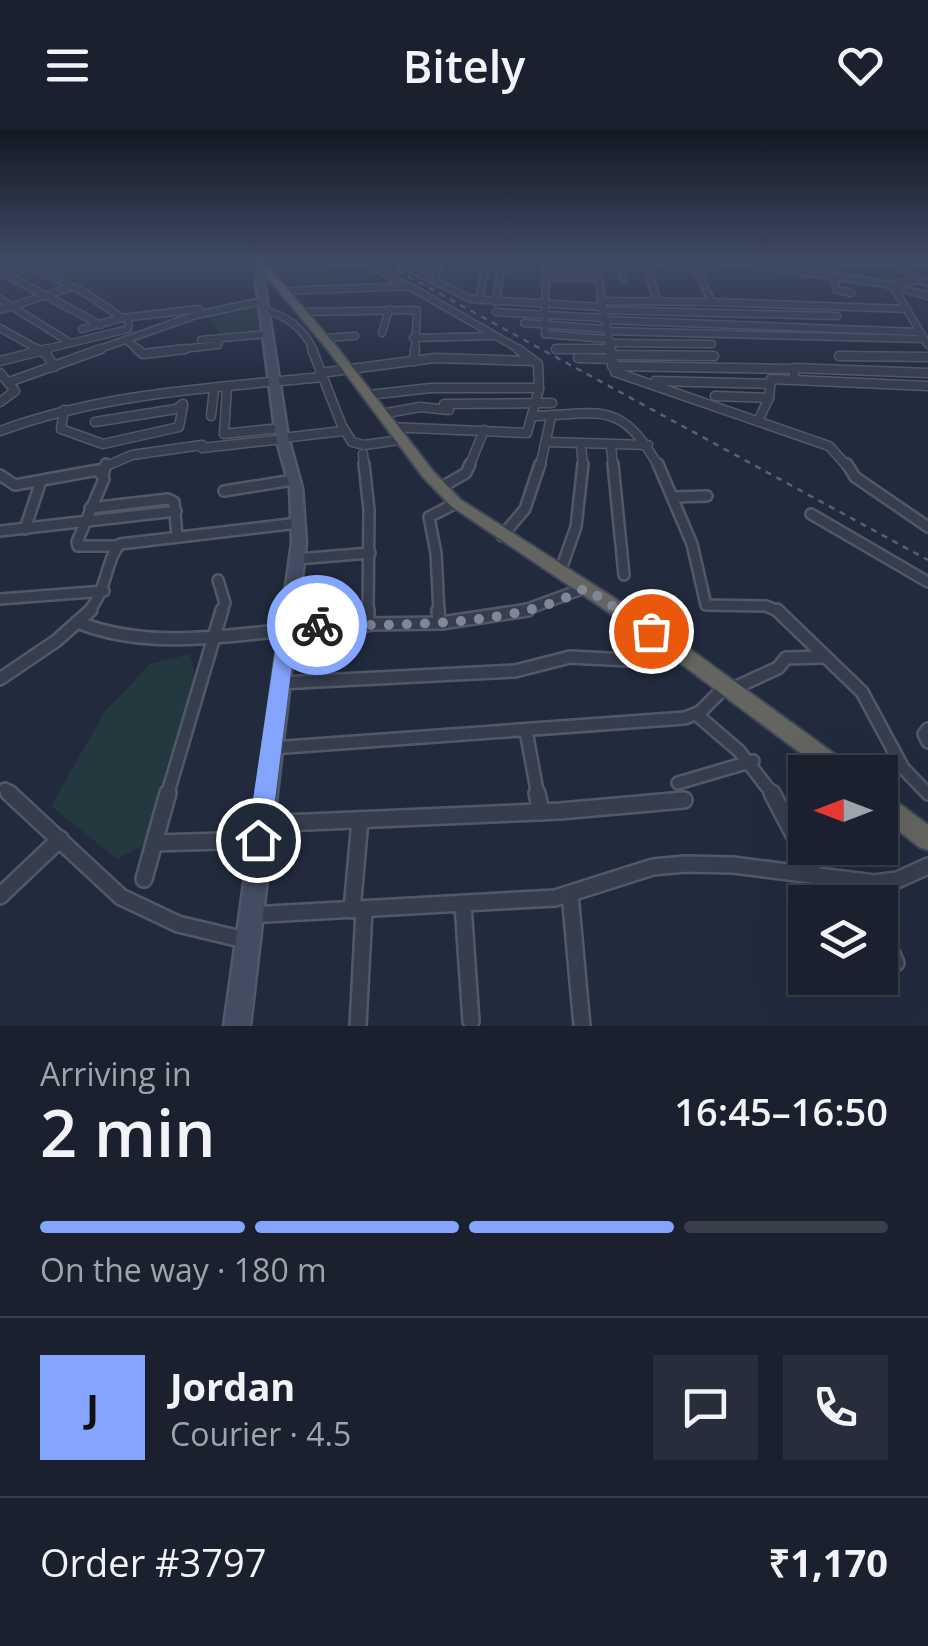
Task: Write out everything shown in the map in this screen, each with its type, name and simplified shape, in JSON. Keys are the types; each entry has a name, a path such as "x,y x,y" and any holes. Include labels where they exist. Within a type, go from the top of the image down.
{"highway":[{"path":"292,301 440,488 456,503 684,654 819,755"},
{"path":"898,816 928,838"}],"main road":[{"path":"237,1026 248,916 297,559 294,480 282,435 264,302"}],"street":[{"path":"3,301 69,342"},
{"path":"0,310 29,301"},
{"path":"54,301 128,339 144,354 218,345 220,338"},
{"path":"0,361 130,328 126,319 96,301"},
{"path":"391,427 527,432 539,388 535,360 433,301"},
{"path":"485,301 545,304 696,368 928,373"},
{"path":"545,301 548,336 685,333 924,338"},
{"path":"601,301 606,333 621,376 716,401 829,446 855,477 928,527"},
{"path":"578,358 606,333 657,301 907,309"},
{"path":"902,301 924,338"},
{"path":"9,382 196,315 264,302"},
{"path":"82,329 126,319 264,302 296,326 320,358 321,375 343,431 360,445 420,407 552,403"},
{"path":"746,303 760,335"},
{"path":"832,306 867,370"},
{"path":"382,333 389,309"},
{"path":"302,312 417,310 414,361"},
{"path":"496,312 545,314 692,356 714,356"},
{"path":"675,312 682,322 701,382"},
{"path":"556,349 675,312 837,316"},
{"path":"606,333 682,322 843,327 924,338"},
{"path":"524,323 545,324"},
{"path":"0,328 47,355 54,367"},
{"path":"606,333 712,344"},
{"path":"201,340 268,334"},
{"path":"324,338 355,336"},
{"path":"413,338 494,336"},
{"path":"839,356 928,358"},
{"path":"0,431 64,410 134,396 414,361 535,360"},
{"path":"792,369 797,379"},
{"path":"0,373 15,391 0,402"},
{"path":"759,419 770,398 771,380 928,386"},
{"path":"639,381 769,384"},
{"path":"712,383 716,401"},
{"path":"227,387 224,434 343,431"},
{"path":"368,396 442,388 539,388"},
{"path":"211,416 214,389"},
{"path":"64,410 61,429 103,444 182,424 182,393"},
{"path":"716,401 770,398"},
{"path":"95,422 183,406"},
{"path":"532,416 618,415 648,445 674,498 692,544 706,604 719,608 771,607 862,692 903,768 928,794"},
{"path":"502,536 526,509 552,417"},
{"path":"440,488 466,473 484,430"},
{"path":"282,435 132,456 104,466 78,546 116,546 298,523"},
{"path":"548,442 648,445"},
{"path":"560,572 570,553 584,471 581,444"},
{"path":"611,445 624,575"},
{"path":"362,454 370,553 368,625"},
{"path":"1,478 16,486 92,470 103,475"},
{"path":"224,491 294,480"},
{"path":"25,528 40,481"},
{"path":"674,498 707,496"},
{"path":"90,508 168,499 174,502 177,536"},
{"path":"439,621 436,553 429,517 456,503"},
{"path":"0,531 176,511"},
{"path":"811,514 928,582"},
{"path":"0,679 77,622 104,591 116,546"},
{"path":"297,559 370,553"},
{"path":"144,879 212,636 225,604 218,580"},
{"path":"77,622 105,634 212,636 287,628 439,621 489,617 564,599 585,588"},
{"path":"0,598 104,591"},
{"path":"280,683 515,672 530,664 567,656 647,663 684,654"},
{"path":"271,748 526,731 696,714 729,687 778,668 786,658 824,657"},
{"path":"696,714 753,761 774,790 816,875"},
{"path":"928,729 924,734 928,742"},
{"path":"526,731 541,812"},
{"path":"678,783 753,761"},
{"path":"4,789 121,898 178,924 245,940"},
{"path":"154,843 360,820 541,812 684,800"},
{"path":"358,1026 360,820"},
{"path":"0,896 60,839"},
{"path":"248,916 463,905 570,894 653,868 686,864 733,865 859,881 896,880 928,866"},
{"path":"859,881 861,885"},
{"path":"570,894 582,1026"},
{"path":"463,905 471,1022"}],"green space":[{"path":"257,304 262,336 223,339 207,313"},
{"path":"190,654 195,676 172,770 145,844 117,859 51,806 104,713 150,664"}],"railway":[{"path":"453,301 928,560"}],"way so far":[{"path":"317,625 489,617 564,599 585,588 651,631"}],"route":[{"path":"258,840 288,625 317,625"}]}
